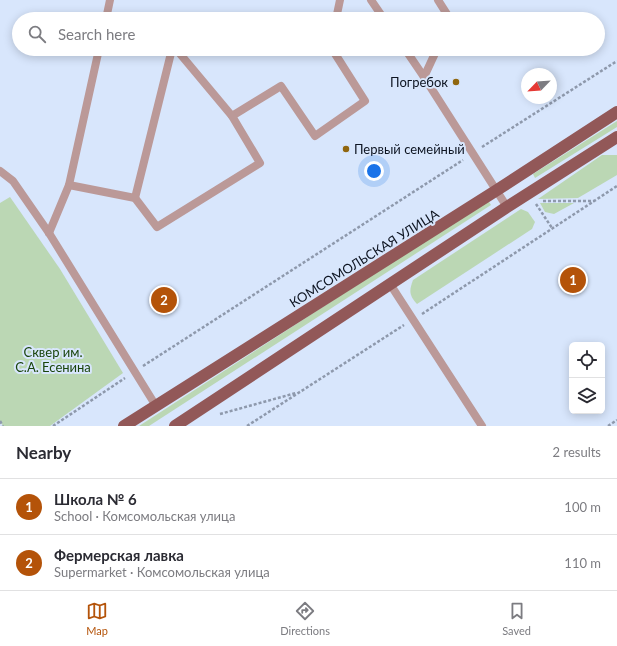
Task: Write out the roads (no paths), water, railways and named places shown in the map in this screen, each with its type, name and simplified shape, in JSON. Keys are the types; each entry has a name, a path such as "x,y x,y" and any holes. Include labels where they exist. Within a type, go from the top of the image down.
{"main road":[{"name":"КОМСОМОЛЬСКАЯ УЛИЦА","path":"124,426 497,190 617,112"},
{"path":"175,426 507,207 617,137"}],"lane":[{"path":"107,12 110,0"},
{"path":"337,12 340,0"},
{"path":"371,0 379,12"},
{"path":"438,0 446,12"},
{"path":"49,233 68,185 97,56"},
{"path":"135,198 170,56"},
{"path":"68,185 135,198 157,227 260,163 232,116 182,56"},
{"path":"232,116 281,86 315,136 365,101 336,56"},
{"path":"410,56 507,207"},
{"path":"424,76 434,56"},
{"path":"0,171 13,181 49,233 156,406"},
{"path":"390,284 482,426"}],"place":[{"name":"Погребок","path":"456,82"},
{"name":"Первый семейный","path":"346,149"},
{"name":"Школа № 6","path":"573,280"},
{"name":"Фермерская лавка","path":"164,300"}],"park label":[{"name":"Сквер им. С.А. Есенина","path":"53,360"}]}
